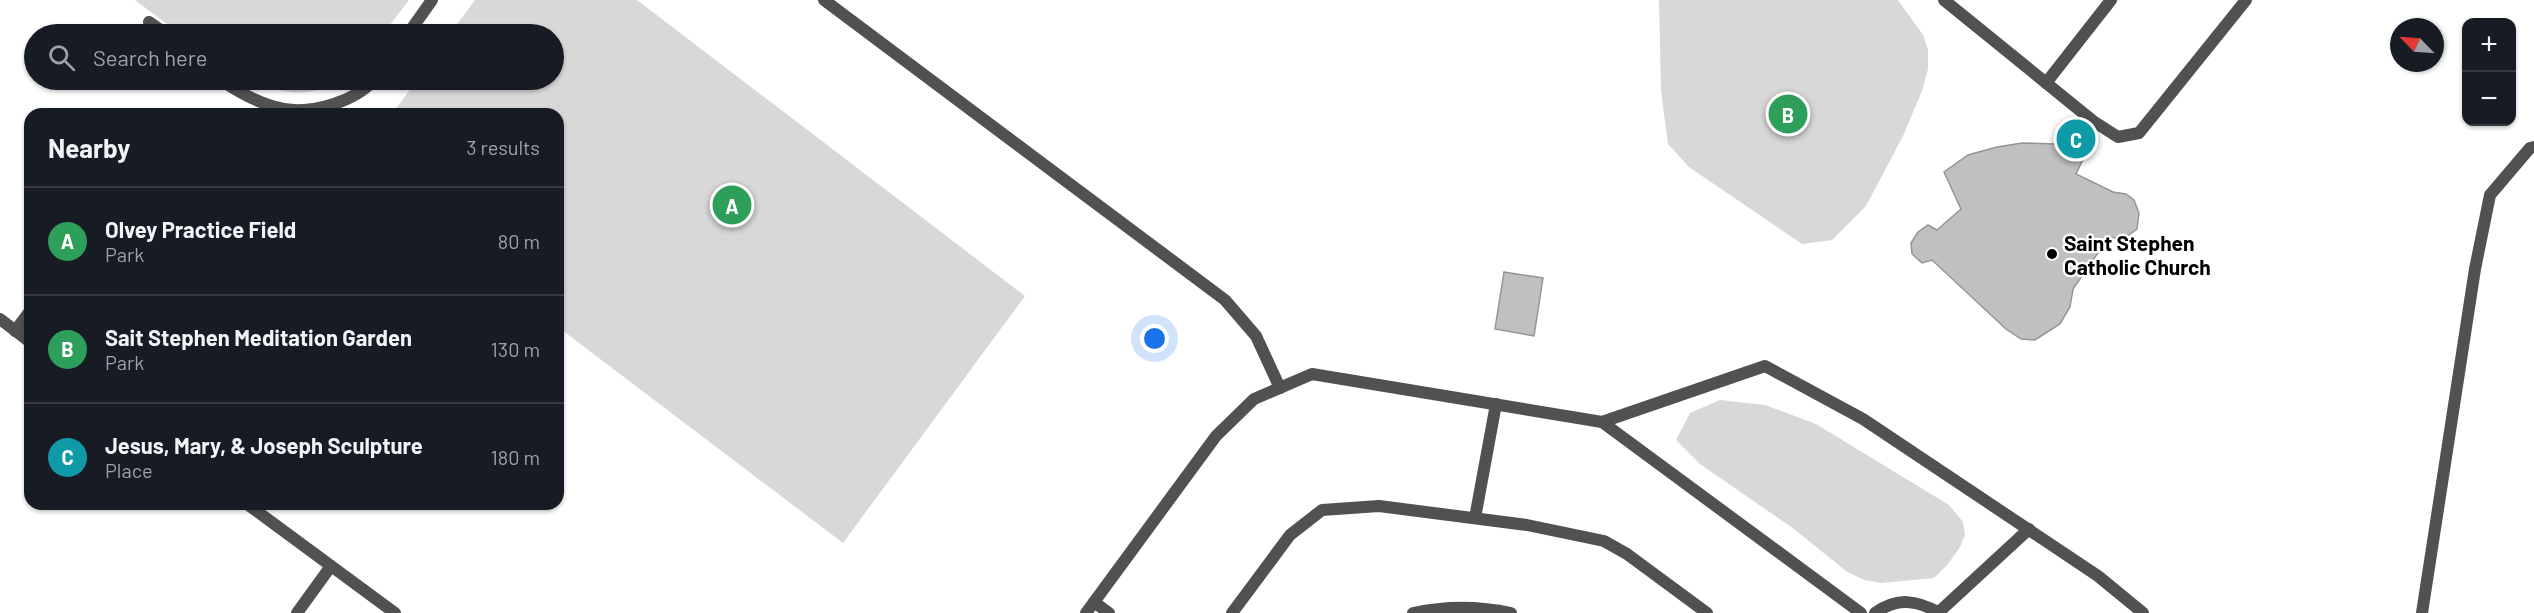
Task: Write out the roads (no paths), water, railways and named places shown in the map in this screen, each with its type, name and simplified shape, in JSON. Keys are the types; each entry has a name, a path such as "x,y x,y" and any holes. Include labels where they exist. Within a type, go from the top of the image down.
{"street":[{"path":"415,24 432,0"},
{"path":"824,0 1225,300 1256,336 1280,388"},
{"path":"1944,0 2046,83 2118,137 2139,133 2246,0"},
{"path":"2046,83 2112,0"},
{"path":"239,90 260,102 280,108"},
{"path":"307,108 343,102 365,90"},
{"path":"2422,613 2475,269 2490,195 2530,148 2534,147"},
{"path":"0,319 24,338"},
{"path":"15,331 24,319"},
{"path":"1602,422 1765,366 1863,419 2098,576 2143,613"},
{"path":"1086,613 1216,436 1254,399 1312,374 1602,422 1861,613"},
{"path":"1475,518 1497,404"},
{"path":"1232,613 1290,534 1322,510 1379,506 1527,525 1604,541 1627,554 1707,613"},
{"path":"255,510 394,613"},
{"path":"1875,613 1889,603 1915,602 1939,613 2029,529"},
{"path":"297,613 331,566"},
{"path":"1094,602 1109,613"},
{"path":"1413,613 1435,608 1471,608 1511,613"}],"place":[{"name":"Sait Stephen Meditation Garden","path":"1788,114"},
{"name":"Jesus, Mary, & Joseph Sculpture","path":"2076,139"},
{"name":"Olvey Practice Field","path":"732,205"},
{"name":"Saint Stephen Catholic Church","path":"2052,254"}]}
